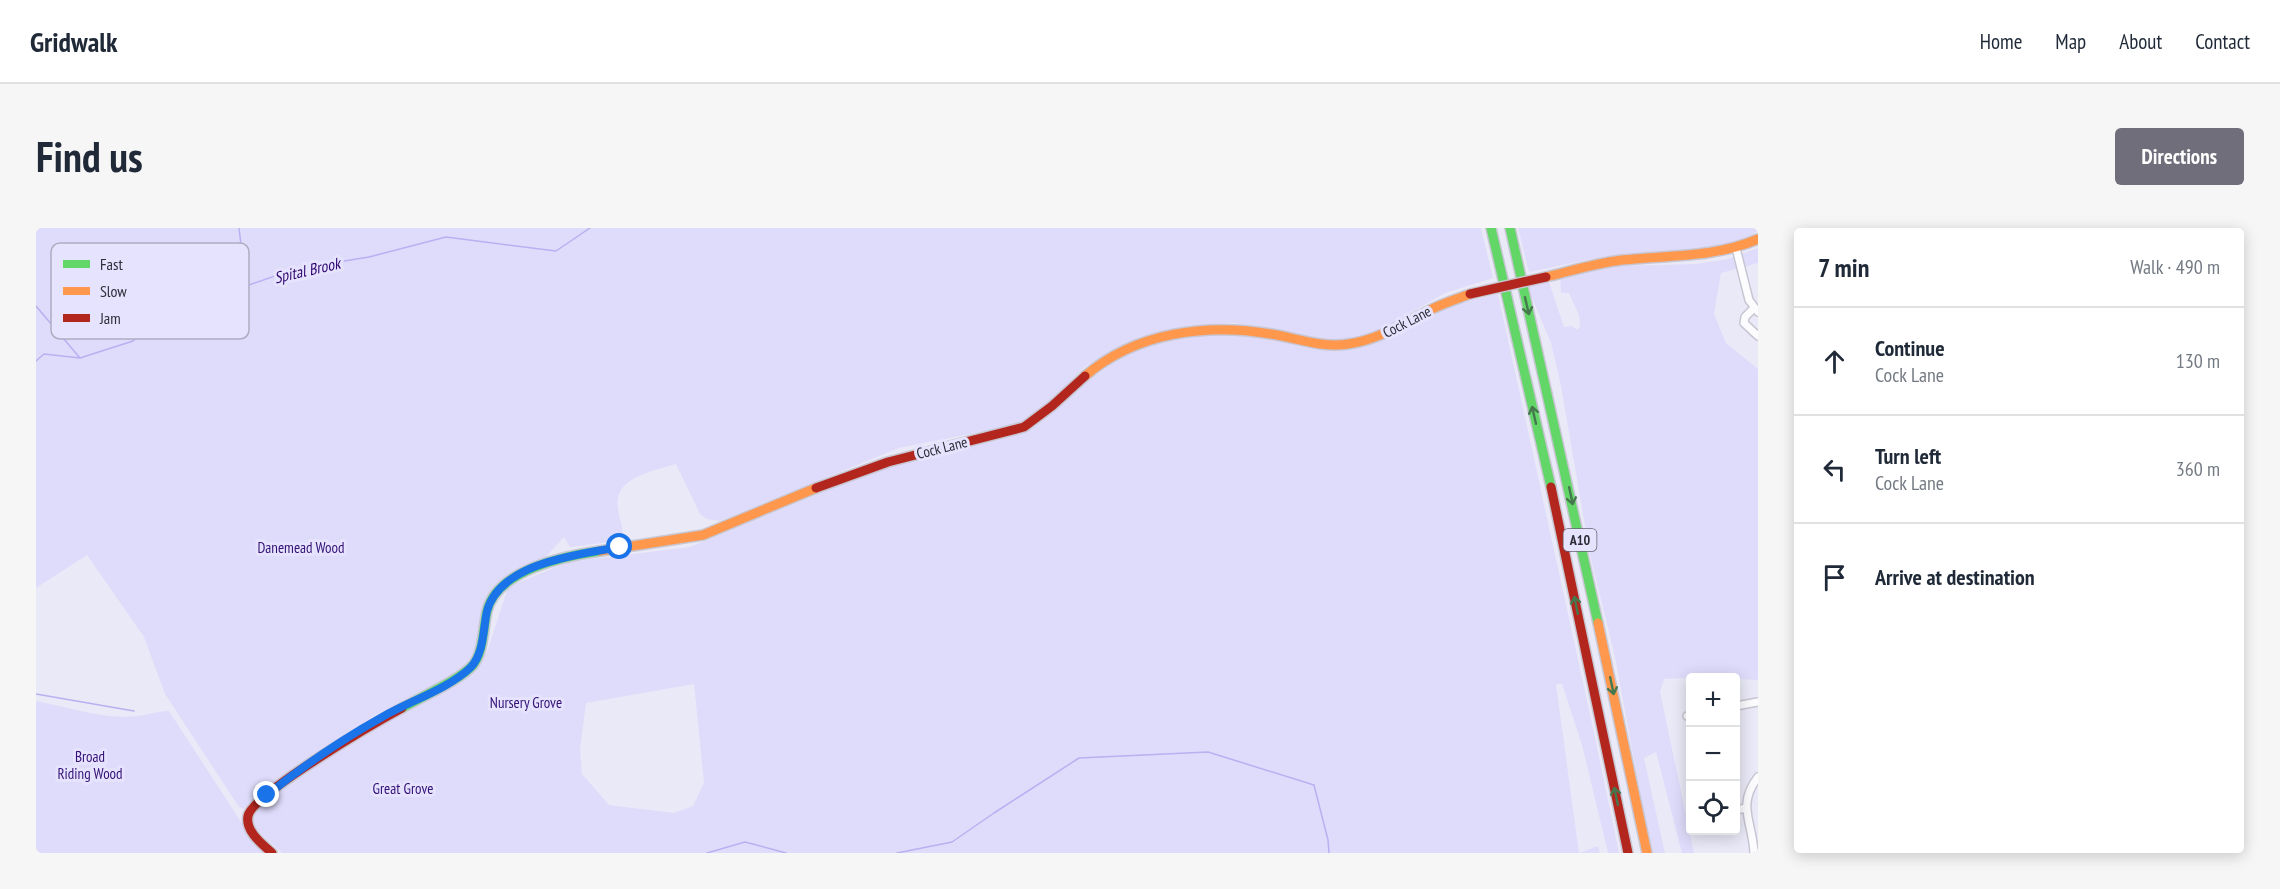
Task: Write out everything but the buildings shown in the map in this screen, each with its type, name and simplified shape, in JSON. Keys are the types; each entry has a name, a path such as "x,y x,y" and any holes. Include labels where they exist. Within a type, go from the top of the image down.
{"main road":[{"name":"A10","path":"1491,228 1551,487 1628,853"},
{"name":"A10","path":"1510,228 1568,482 1647,853"},
{"name":"Cock Lane","path":"272,853 259,841 249,826 250,810 280,785 357,732 449,682 471,667 478,657 488,608 495,595 505,584 525,571 579,554 703,535 814,489 888,462 1024,427 1041,417 1104,359 1135,344 1170,334 1208,330 1251,331 1323,344 1346,345 1377,337 1431,310 1470,294 1622,260 1691,257 1736,248 1758,239"}],"street":[{"path":"1736,248 1749,300 1756,310 1745,317 1744,323 1737,328"},
{"path":"1744,323 1758,336"},
{"path":"1740,705 1758,702"},
{"path":"1754,853 1746,808 1749,792 1758,777"},
{"path":"1740,809 1746,808"}],"green space":[{"name":"Danemead Wood","path":"36,228 1481,228 1493,278 1445,293 1373,335 1340,342 1311,339 1233,323 1196,326 1144,336 1086,366 1028,420 1011,426 899,448 720,521 707,519 700,514 676,464 636,477 621,489 618,498 622,537 610,542 570,547 564,537 541,562 510,574 495,587 484,606 479,636 473,654 462,670 374,716 243,809 239,807 165,694 144,637 87,555 36,588"},
{"path":"1518,228 1758,228 1758,231 1742,240 1707,249 1615,255 1529,272"},
{"path":"1758,248 1758,263 1721,273 1714,314 1726,343 1758,369 1758,680 1740,679 1740,673 1686,673 1686,678 1664,679 1660,692 1686,815 1686,835 1690,835 1694,853 1682,853 1656,752 1644,758 1665,853 1651,853 1615,657 1590,555 1561,386 1551,343 1527,286 1549,282 1564,327 1572,326 1577,330 1580,326 1579,315 1569,293 1561,293 1560,277 1615,266 1696,264 1728,259"},
{"path":"1498,294 1619,853 1608,853 1582,745 1562,684 1556,684 1579,853 282,853 253,826 253,814 257,806 289,782 467,676 480,663 488,649 508,587 568,562 690,547 868,473 946,451 1004,438 1044,420 1060,402 1122,356 1162,340 1211,332 1263,335 1284,342 1322,349 1348,348 1444,307","holes":["694,684 704,783 693,806 674,813 609,805 582,774 580,750 586,703"]},
{"name":"Broad Riding Wood","path":"36,701 86,712 124,717 169,711 245,828 267,853 36,853"},
{"path":"1598,846 1600,853 1579,853"}],"waterway":[{"path":"239,228 241,243"},
{"name":"Spital Brook","path":"249,285 295,269 369,257 446,237 556,251 590,228"},
{"path":"36,306 51,324"},
{"path":"64,339 80,358"},
{"name":"Spital Brook","path":"36,361 44,354 80,358 135,339"},
{"path":"36,694 134,711"},
{"path":"897,853 952,842 1079,758 1208,752 1314,785 1328,840 1329,853"},
{"path":"707,853 745,842 786,853"}],"traffic: fast":[{"path":"1491,228 1551,487"},
{"path":"1510,228 1598,623"},
{"path":"402,708 450,682 473,665 481,646 487,611 493,597 504,585 518,575 551,561 600,551"}],"traffic: slow":[{"path":"1546,277 1612,261 1725,250 1758,239"},
{"path":"1085,376 1105,361 1149,340 1197,331 1247,331 1328,345 1359,342 1381,335 1437,307 1470,294"},
{"path":"600,551 703,535 816,488"},
{"path":"1598,623 1647,853"}],"traffic: jam":[{"path":"1470,294 1546,277"},
{"path":"816,488 888,462 1024,427 1052,406 1085,376"},
{"path":"1551,487 1628,853"},
{"path":"272,853 255,837 249,827 248,816 255,806 292,776 402,708"}],"route":[{"path":"267,795 357,732 449,682 471,667 478,657 488,608 495,595 505,584 525,571 543,564 579,554 620,547"}],"park label":[{"name":"Nursery Grove","path":"526,703"},
{"name":"Great Grove","path":"403,789"}]}
